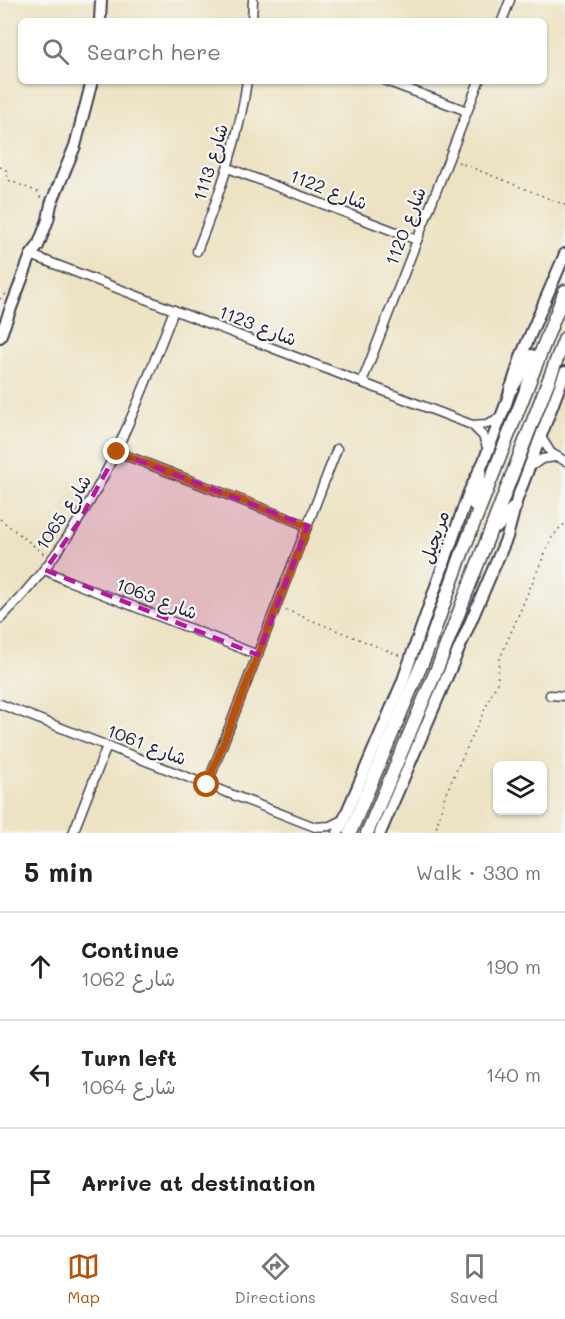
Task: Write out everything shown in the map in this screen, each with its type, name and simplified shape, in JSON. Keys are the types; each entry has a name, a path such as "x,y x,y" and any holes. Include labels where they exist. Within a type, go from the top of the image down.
{"main road":[{"path":"511,389 529,360 565,285"},
{"name":"مريجيل","path":"350,833 426,654 461,556 565,291"},
{"path":"367,833 439,664 565,338"},
{"path":"461,556 476,498 480,470"},
{"path":"490,532 515,507"}],"street":[{"path":"100,18 101,0"},
{"path":"252,18 253,0"},
{"path":"503,18 510,0"},
{"path":"0,337 31,255 38,246 48,220 51,204 83,120 91,84"},
{"name":"شارع 1113","path":"197,251 228,168 238,131 246,84"},
{"path":"394,84 467,111"},
{"name":"شارع 1120","path":"362,382 477,84"},
{"name":"شارع 1122","path":"228,168 417,240"},
{"name":"مريجيل","path":"338,833 411,660 461,513 501,417 522,354 565,254"},
{"name":"شارع 1123","path":"31,255 472,425"},
{"name":"شارع 1065","path":"0,619 45,570 90,504 117,452 174,310"},
{"path":"380,833 507,537 515,507 565,372"},
{"path":"472,425 487,424 501,417"},
{"path":"472,425 483,436 488,450"},
{"path":"541,437 555,457"},
{"path":"207,785 337,449"},
{"path":"117,452 308,526"},
{"path":"530,467 542,459 555,457 565,461"},
{"name":"شارع 1063","path":"45,570 258,655"},
{"path":"550,695 565,696"},
{"name":"شارع 1061","path":"0,704 318,830 344,819"},
{"path":"73,833 107,746"}],"path":[{"path":"448,159 565,205"},
{"path":"0,167 7,171 8,180 38,192 42,200 51,204"},
{"path":"0,519 52,561"},
{"path":"435,833 446,795 497,683 500,658 551,539 562,525 565,525"},
{"path":"277,607 411,660"}],"highlighted area":[{"path":"117,452 308,526 258,655 45,570 78,523"}],"route":[{"path":"117,452 308,526 207,785"}]}
